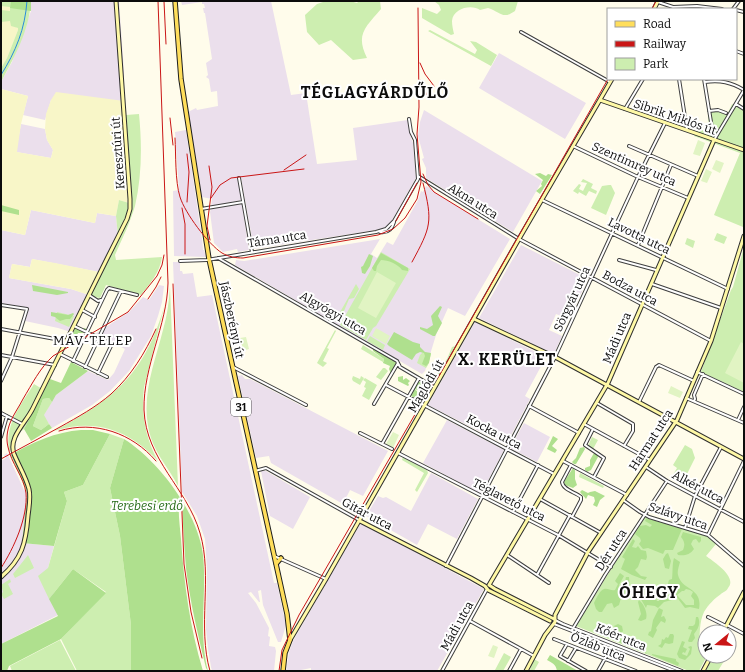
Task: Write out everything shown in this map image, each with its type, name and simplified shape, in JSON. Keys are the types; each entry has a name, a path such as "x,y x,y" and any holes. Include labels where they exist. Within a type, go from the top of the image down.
{"main road":[{"name":"Jászberényi út","path":"175,1 181,79 209,259 287,614 290,640"},
{"path":"276,564 281,558"},
{"name":"31","path":"283,671 285,653 290,640"}],"street":[{"name":"Keresztúri út","path":"1,577 10,569 19,556 26,537 30,504 29,490 26,480 12,446 15,437 32,411 127,219 130,209 116,1"},
{"path":"658,2 673,7 693,8"},
{"path":"521,32 607,79"},
{"path":"625,109 642,80"},
{"path":"679,80 687,131"},
{"path":"712,128 704,80 726,80 744,90"},
{"name":"Maglódi út","path":"290,640 360,521 611,81"},
{"name":"Mádi utca","path":"442,671 507,555 607,385 714,140 744,90"},
{"name":"Sibrik Miklós út","path":"600,100 744,150"},
{"path":"736,104 744,109"},
{"path":"709,111 718,110 726,113"},
{"path":"409,119 415,140 418,176"},
{"name":"Sörgyár utca","path":"446,566 555,357 638,177 665,123"},
{"name":"Szentimrey utca","path":"573,146 638,177 688,198"},
{"path":"629,146 648,156 698,176"},
{"path":"638,245 671,165"},
{"name":"Tárna utca","path":"180,261 218,258 376,232 384,232 393,226 394,221 416,183 418,176"},
{"name":"Akna utca","path":"418,176 519,240"},
{"path":"239,178 252,252"},
{"name":"Lavotta utca","path":"542,200 728,289"},
{"path":"201,209 243,202"},
{"name":"Harmat utca","path":"526,671 588,552 675,422 711,341 744,236"},
{"name":"Bodza utca","path":"519,240 711,341"},
{"name":"Algyógyi utca","path":"218,258 397,360 400,367 436,388"},
{"path":"619,260 656,270"},
{"path":"651,283 721,308"},
{"path":"73,361 107,290 109,288 137,295"},
{"path":"85,367 121,291"},
{"path":"89,295 98,301 103,297"},
{"path":"1,306 27,309 12,357 1,381"},
{"path":"82,310 94,317"},
{"path":"474,319 555,357 744,460 708,535"},
{"path":"74,326 112,344 98,373"},
{"path":"1,329 66,341"},
{"path":"60,354 107,378"},
{"path":"1,355 55,365"},
{"path":"374,404 398,364"},
{"path":"639,402 656,367 660,365 694,381"},
{"path":"232,367 306,405"},
{"path":"698,372 744,394"},
{"path":"694,401 694,395 703,374"},
{"name":"Maglódi út","path":"382,444 419,378"},
{"name":"Kocka utca","path":"386,385 555,474"},
{"path":"686,398 744,423"},
{"path":"597,403 633,424 633,431 624,446"},
{"path":"529,406 579,433"},
{"path":"738,420 744,407"},
{"path":"1,413 23,424"},
{"path":"1,437 7,416"},
{"path":"584,424 650,460"},
{"path":"593,429 585,445 604,458 594,478"},
{"path":"360,433 392,450"},
{"path":"685,528 695,496 722,447"},
{"name":"Téglavető utca","path":"398,453 513,512 611,566"},
{"path":"563,461 626,494"},
{"path":"513,512 538,465"},
{"path":"537,575 558,536 581,500 581,497 564,487 562,484 571,465"},
{"name":"Alkér utca","path":"646,466 667,481 744,522"},
{"name":"Gitár utca","path":"255,471 266,468 360,521 552,621"},
{"name":"Dér utca","path":"572,629 611,566 667,481"},
{"path":"540,499 601,533"},
{"name":"Szlávy utca","path":"623,500 644,515 708,535 744,566"},
{"path":"274,555 326,579"},
{"path":"507,555 549,582"},
{"path":"727,624 744,592"},
{"path":"708,617 724,624"},
{"path":"470,621 534,656"},
{"name":"Kőér utca","path":"552,621 676,671"},
{"name":"Kőér utca","path":"552,621 563,624 572,629"},
{"name":"Őzláb utca","path":"554,639 636,671"},
{"path":"567,644 560,656 586,671"},
{"path":"598,671 612,645"},
{"name":"Kőér utca","path":"612,645 682,671"},
{"path":"568,661 576,648"},
{"path":"509,671 521,649"}],"shaded area":[{"path":"1,1 11,1 11,25 18,28 18,30 7,58 1,68"},
{"path":"31,1 119,1 124,72 124,101 51,100 45,120 23,115 28,96 1,89 1,82 12,62 31,11"},
{"path":"181,1 271,1 291,95 306,93 317,164 357,160 353,128 408,120 413,143 416,178 391,222 383,229 254,249 241,178 238,178 242,200 211,206 212,199 202,197 188,112 196,108 197,110 218,106 217,91 211,92 209,79 206,77 208,75 206,63 212,59 203,8 205,8 204,4 202,4 202,2 182,5"},
{"path":"499,53 586,103 565,139 479,88"},
{"path":"1,89 28,96 21,124 17,152 51,158 53,150 47,140 45,129 46,114 51,100 56,92 124,101 129,203 119,200 116,216 97,213 95,223 31,210 25,235 1,230"},
{"path":"424,110 542,181 513,232 426,178 426,168 422,159 424,158 418,136"},
{"path":"21,124 45,129 47,140 53,150 51,158 16,152"},
{"path":"186,130 203,250 206,257 174,256 173,191 179,190 175,132"},
{"path":"426,186 510,239 465,316 448,308 436,335 425,371 422,374 235,265 236,260 244,261 380,239 371,254 377,258 387,242 393,245 418,200 421,191 423,192"},
{"path":"242,204 249,250 238,252 237,249 223,252 214,243 210,212 211,209"},
{"path":"31,210 95,223 97,213 116,216 118,236 99,272 32,259 30,267 12,264 9,278 71,289 89,295 71,332 25,321 29,308 1,303 1,230 25,235"},
{"path":"521,245 588,279 569,319 556,314 549,330 562,336 554,354 479,318"},
{"path":"32,259 99,272 89,295 71,289 9,278 12,264 30,267"},
{"path":"173,262 180,262 180,271 182,271 183,274 193,273 197,297 212,295 274,583 277,583 286,625 281,642 278,642 263,605 261,590 258,591 260,602 251,592 248,593 256,603 269,628 269,646 275,647 276,651 274,671 212,671 211,667 206,629 207,569 205,539 197,516 182,492"},
{"path":"159,285 164,286 158,316 151,336 129,371 110,391 92,405 52,428 43,416 56,395 88,371 108,380 114,373 125,349 95,334 129,312 143,297 149,300"},
{"path":"475,322 546,357 525,396 530,399 506,445 428,405"},
{"path":"242,375 245,379 250,379 388,451 363,496 350,490 343,504 271,463 269,456 256,458 238,376"},
{"path":"447,420 504,450 481,494 423,463"},
{"path":"524,423 550,437 537,462 510,448"},
{"path":"7,453 24,490 26,490 27,501 22,543 54,546 48,568 58,615 1,644 1,461 6,458 4,455"},
{"path":"261,471 266,471 310,497 293,529 270,516"},
{"path":"431,473 478,499 457,539 428,524 417,545 366,516 378,496 383,498 386,497 411,511"},
{"path":"361,523 484,589 437,671 311,671 311,668 286,671 289,652 293,641"}],"green space":[{"path":"1,1 31,1 30,12 24,33 16,53 1,82 1,68 7,58 18,28 11,26 10,21 1,22 1,10 10,11 10,7 1,6"},
{"path":"11,1 31,1 31,11 10,8"},
{"path":"326,1 350,1 357,3 359,1 380,1 381,9 367,26 362,37 362,43 367,58 353,60 331,40 319,45 307,32 305,15 317,4"},
{"path":"434,1 518,1 515,11 507,15 488,8 480,10 477,8 468,7 459,10 453,17 452,23 454,34 451,35 422,18 422,8 437,14 441,10 439,5"},
{"path":"430,30 475,54 477,50 470,41 476,42 497,55 491,66 428,31"},
{"path":"732,104 744,111 743,227 714,215 740,153 694,136 698,129 709,132 708,112 719,112 727,115"},
{"path":"124,109 126,115 139,114 141,160 135,206 115,255 116,260 162,257 157,273 141,295 106,285 100,298 89,295 118,236 116,216 119,200 129,203"},
{"path":"698,140 705,143 700,156 693,154"},
{"path":"716,160 724,163 720,173 712,169"},
{"path":"706,169 712,172 707,183 701,181"},
{"path":"540,173 546,176 548,174 552,175 540,194 536,191 542,186 541,184 543,180 535,174"},
{"path":"583,179 593,184 591,188 597,191 596,194 589,191 586,196 579,192 578,194 573,191 579,184 581,185 579,189 583,191 587,183 581,182"},
{"path":"611,185 615,193 606,215 591,208 602,186"},
{"path":"1,205 19,210 19,215 1,211"},
{"path":"717,233 727,237 724,244 714,240"},
{"path":"687,238 695,241 693,248 685,244"},
{"path":"744,247 744,392 701,372 733,287"},
{"path":"381,252 410,269 366,340 340,325"},
{"path":"381,253 408,268 408,271 402,270 393,263 381,260 376,271 374,271 372,268"},
{"path":"369,254 373,256 370,266 365,274 362,273 361,267"},
{"path":"377,272 396,283 376,318 358,308"},
{"path":"356,284 359,289 354,298 349,299 339,323 335,321"},
{"path":"32,285 68,293 57,295 33,291"},
{"path":"170,287 178,486 160,457 151,438 147,410 149,383 166,319"},
{"path":"165,304 144,387 143,397 147,434 158,461 135,441 123,434 110,430 83,426 69,427 54,431 95,407 111,395 125,381 137,366 148,348"},
{"path":"440,306 442,307 438,316 442,323 435,336 433,336 420,329 420,327 427,329 433,325 431,316"},
{"path":"51,312 68,315 74,314 70,319 60,321 51,316"},
{"path":"57,312 74,316 69,327 55,321"},
{"path":"76,327 81,329 85,328 87,330 83,333 78,333 76,337 77,341 67,345"},
{"path":"376,328 390,336 386,344 372,336"},
{"path":"335,330 336,331 327,348 329,349 323,361 327,363 323,367 317,363"},
{"path":"394,332 420,344 420,347 425,352 431,353 429,363 426,366 422,364 425,356 424,353 420,352 416,354 412,360 389,346 387,344"},
{"path":"370,336 385,345 383,350 367,341"},
{"path":"246,337 249,349 243,351 240,338"},
{"path":"741,342 744,344 744,383 725,373"},
{"path":"363,345 384,359 383,362 361,349"},
{"path":"455,346 437,378 431,384 430,382 447,359 452,347"},
{"path":"373,348 396,362 391,374 389,369 390,366 383,363 384,359 373,351"},
{"path":"423,352 431,354 426,368 417,363"},
{"path":"71,362 88,371 56,395 52,402 49,398 43,399 33,426 41,430 49,424 52,428 31,441 24,429 50,379 61,383"},
{"path":"383,368 388,371 381,380 376,377"},
{"path":"353,376 360,379 361,376 364,378 360,385 353,381"},
{"path":"403,376 403,380 406,378 410,381 408,386 398,381 398,377"},
{"path":"365,378 377,385 369,400 362,396 366,388 364,387 366,382 363,380"},
{"path":"418,382 421,382 428,387 422,398 419,400 411,396 414,389","holes":["423,387 424,388 422,394 419,395 414,389 418,390"]},
{"path":"34,384 44,390 24,429 16,438 14,449 9,451 8,441 11,424"},
{"path":"671,386 683,392 680,398 668,393"},
{"path":"49,398 52,402 44,415 49,424 41,430 33,426 43,399"},
{"path":"81,430 93,430 110,434 83,485 64,492 67,501 54,546 22,543 27,495 11,455 44,438"},
{"path":"393,432 399,435 393,448 386,444"},
{"path":"110,434 124,439 110,488 120,536 131,625 131,671 77,671 61,639 106,592 73,569 49,599 38,576 48,568 67,501 64,492 83,485"},
{"path":"553,436 558,439 552,446 557,450 555,453 547,449"},
{"path":"592,437 598,440 593,449 588,446"},
{"name":"Terebesi erdő","path":"124,439 150,460 163,474 185,506 200,539 204,569 203,628 205,657 208,671 194,618 185,560 182,503 179,502 179,520 186,589 194,639 203,671 131,671 131,625 120,536 110,488"},
{"path":"685,445 692,449 695,458 682,484 671,478 677,468 673,465"},
{"path":"584,447 585,449 576,464 574,464 572,462 576,458 580,448"},
{"path":"594,453 597,454 598,457 591,470 587,472 585,468 590,466 590,460"},
{"path":"403,457 427,470 428,473 417,492 415,490 424,473 402,460"},
{"path":"573,468 575,470 577,485 573,488 565,485 564,482"},
{"path":"580,473 604,486 603,488 579,477"},
{"path":"582,490 588,493 595,491 605,496 600,500 597,507 593,505 595,501 594,497 588,495 586,499 580,492"},
{"path":"644,516 707,536 716,544 706,556 719,565 727,574 730,579 730,584 726,591 716,598 706,609 700,624 697,624 697,664 703,664 699,671 689,671 576,626"},
{"path":"646,518 682,529 673,550 665,550 663,554 648,548 643,549 639,544 641,541 640,538 635,534 640,526 646,525 650,527 652,525 645,521"},
{"path":"683,532 701,537 701,541 699,543 696,539 693,540 691,544 694,549 691,553 687,555 678,555 677,553 683,550 684,547 684,542 681,537"},
{"path":"633,539 635,541 632,547 636,548 638,546 641,550 646,551 646,560 641,559 635,570 641,576 647,577 645,580 621,569 625,559 622,557"},
{"path":"668,553 671,561 669,569 665,568 663,559"},
{"path":"28,555 34,568 15,578 13,574"},
{"path":"674,558 680,562 678,575 680,580 695,593 698,597 699,609 690,607 685,608 676,596 666,590 669,580 672,579","holes":["686,589 693,592 691,596 694,600 694,605 686,605 677,595"]},
{"path":"73,569 106,593 61,639 9,666 7,671 1,671 1,644 58,616 49,599"},
{"path":"620,573 624,576 619,585 618,593 621,598 619,605 614,608 612,603 607,604 602,612 599,612 594,603 597,597 604,589 615,590 618,584 615,581"},
{"path":"626,577 629,577 630,588 633,591 629,595 623,594 622,591"},
{"path":"10,579 11,582 8,584 13,594 4,599 1,594 3,592 1,585"},
{"path":"661,591 668,594 672,600 664,602 658,608 647,605 646,608 639,596 641,594 648,598 655,597 657,601 659,601"},
{"path":"639,600 646,611 646,619 641,621 638,620 641,614 638,602"},
{"path":"659,608 663,610 661,617 664,616 666,620 665,623 661,621 656,628 657,630 653,638 648,635 651,631 653,620"},
{"path":"696,617 698,617 699,624 697,624 697,630 694,634 695,638 692,642 689,642 688,641 692,630 688,629 689,626 693,626 695,624"},
{"path":"618,624 622,626 623,631 620,635 622,638 628,639 643,649 647,654 602,635 617,635 618,633 614,626"},
{"path":"670,634 673,634 674,636 673,643 665,643 662,648 658,646 661,644 662,639 664,640 666,637 668,638"},
{"path":"60,640 76,671 12,671 10,666"},
{"path":"682,641 685,642 683,647 687,649 685,653 683,652 682,654 687,656 690,649 688,647 692,647 691,654 685,660 679,658 677,654"},
{"path":"493,645 498,647 494,658 488,656"},
{"path":"504,653 511,657 503,671 495,670"},
{"path":"550,655 578,671 557,671 555,665 547,660"},
{"path":"652,655 676,659 679,663 678,666"},
{"path":"534,659 539,662 534,671 530,671 531,665"},
{"path":"710,664 722,664 718,671 706,671"}],"waterway":[{"path":"1,75 19,40 27,1"}],"tram line":[{"path":"652,8 656,1"},
{"path":"279,671 282,650 299,615 432,385 439,376 607,80"}],"railway":[{"path":"158,1 168,283 164,315 147,378 144,410 146,428 152,444 159,459 186,502 200,533 204,550 205,637 206,654 210,671"},
{"path":"164,1 166,44"},
{"path":"175,138 177,183 180,197 187,211 204,236 216,249 222,253 243,258 378,235 393,229 405,218 417,199 421,182 417,134 419,107 418,8"},
{"path":"420,63 425,74 434,86"},
{"path":"420,80 427,95"},
{"path":"170,118 173,145"},
{"path":"187,154 189,172 187,202"},
{"path":"284,170 306,155"},
{"path":"209,166 212,187 207,226 210,240"},
{"path":"211,198 220,185 231,178 304,169"},
{"path":"423,174 428,185 434,192 478,219"},
{"path":"396,221 417,183"},
{"path":"412,262 423,240 428,224 428,207 423,183"},
{"path":"182,208 185,224 185,254"},
{"path":"1,568 11,551 19,532 25,512 26,502 25,487 7,444 8,432 13,417 36,376 53,356 128,312 157,276 162,265 164,255"},
{"path":"148,299 161,277"},
{"path":"173,284 184,564 191,612 202,658"},
{"path":"1,459 80,416 111,394 125,380 137,364 156,329"},
{"path":"59,431 86,427 112,431 136,443 156,461"}],"district":[{"name":"TÉGLAGYÁRDŰLŐ","path":"375,92"},
{"name":"MÁV-TELEP","path":"93,340"},
{"name":"X. KERÜLET","path":"507,359"},
{"name":"ÓHEGY","path":"649,592"}]}
